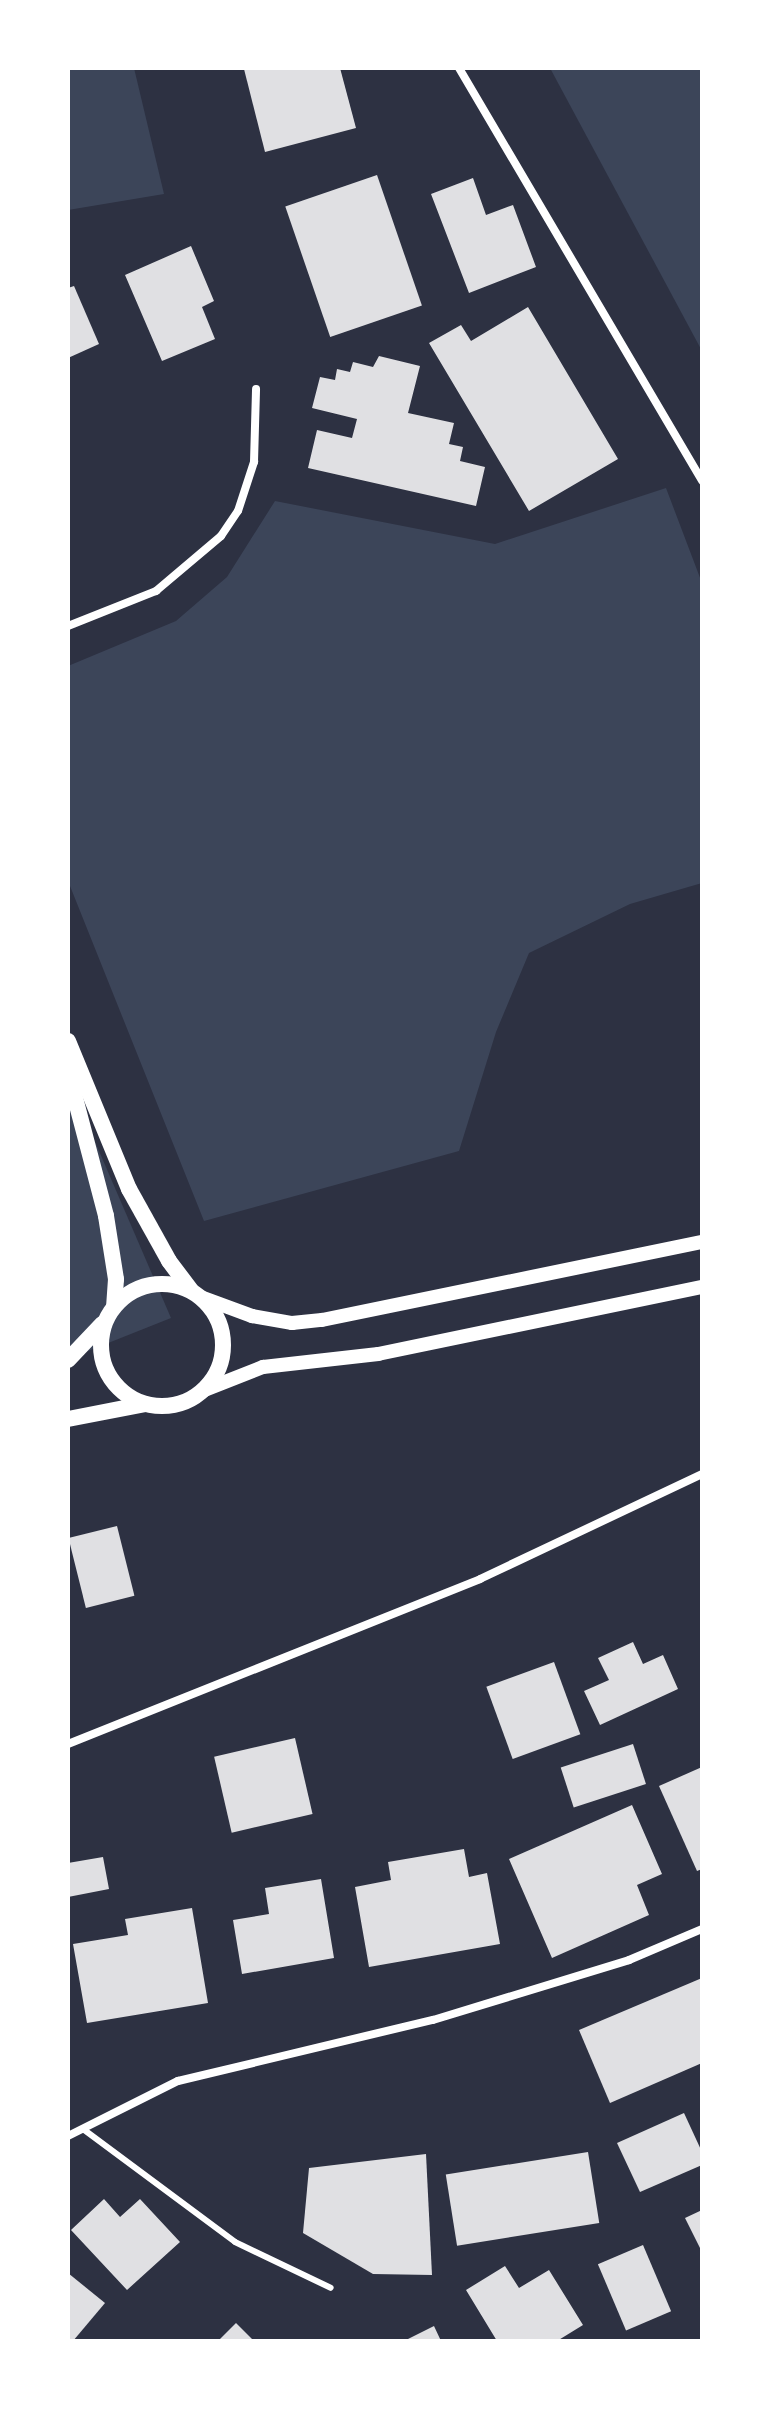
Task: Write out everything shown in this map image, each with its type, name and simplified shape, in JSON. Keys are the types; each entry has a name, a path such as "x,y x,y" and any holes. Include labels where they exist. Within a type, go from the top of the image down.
{"main road":[{"path":"68,1041 129,1189 169,1261 215,1314 222,1334 216,1374 202,1391 184,1402 146,1404 68,1419"},
{"path":"68,1071 106,1216 116,1279 102,1360 109,1377 123,1393 146,1404"},
{"path":"68,1360 131,1292 160,1284 196,1294"}],"street":[{"path":"459,68 702,481"},
{"path":"68,626 156,591 221,536 238,511 254,462 256,389"},
{"path":"196,1294 252,1316 292,1323 322,1320 702,1242"},
{"path":"202,1391 263,1367 378,1354 702,1287"},
{"path":"68,1744 480,1579 702,1474"},
{"path":"68,2136 178,2081 433,2020 629,1960 702,1929"}],"lane":[{"path":"83,2129 235,2242 331,2288"}],"shaded area":[{"path":"68,68 134,68 164,194 68,210"},
{"path":"550,68 702,68 702,351"},
{"path":"666,488 702,583 702,883 630,904 529,953 496,1032 459,1151 204,1221 68,881 68,666 176,621 227,577 275,501 495,544"},
{"path":"68,1079 171,1318 68,1359"}],"building":[{"path":"340,68 356,128 265,152 244,69"},
{"path":"377,175 422,305 330,337 285,207"},
{"path":"473,178 486,215 513,205 536,267 469,293 431,194"},
{"path":"191,246 214,301 202,307 215,339 162,361 125,275"},
{"path":"74,286 99,344 68,358 68,288"},
{"path":"528,307 618,459 529,511 429,343 461,325 471,341"},
{"path":"379,356 420,366 408,413 454,423 449,444 463,447 460,461 485,467 476,506 308,468 317,430 352,438 357,419 312,408 320,377 335,380 337,369 350,372 353,362 373,367"},
{"path":"117,1526 134,1596 86,1608 68,1538"},
{"path":"633,1642 643,1664 663,1655 678,1689 600,1725 584,1691 609,1680 598,1658"},
{"path":"554,1662 580,1734 513,1759 486,1687"},
{"path":"295,1738 313,1814 232,1833 214,1757"},
{"path":"633,1744 646,1784 574,1807 561,1767"},
{"path":"702,1767 702,1869 697,1871 659,1786"},
{"path":"632,1805 662,1874 637,1885 649,1915 552,1958 509,1859"},
{"path":"464,1849 469,1877 487,1873 500,1944 369,1967 355,1887 391,1880 388,1862"},
{"path":"103,1857 109,1889 68,1897 68,1863"},
{"path":"321,1879 334,1958 242,1974 233,1920 269,1914 265,1888"},
{"path":"192,1908 208,2003 87,2023 73,1944 128,1935 125,1919"},
{"path":"702,1978 702,2063 610,2103 579,2030"},
{"path":"684,2113 702,2152 702,2165 640,2192 617,2143"},
{"path":"588,2152 599,2223 457,2246 446,2175"},
{"path":"426,2154 432,2275 373,2274 303,2233 309,2168"},
{"path":"104,2199 120,2217 140,2199 180,2242 127,2290 71,2230"},
{"path":"702,2210 702,2252 685,2218"},
{"path":"643,2245 671,2311 626,2330 598,2264"},
{"path":"505,2266 519,2288 549,2270 583,2325 557,2341 497,2341 466,2290"},
{"path":"68,2273 105,2303 73,2341 68,2341"},
{"path":"236,2323 254,2341 218,2341"},
{"path":"434,2326 441,2341 404,2341"}]}
